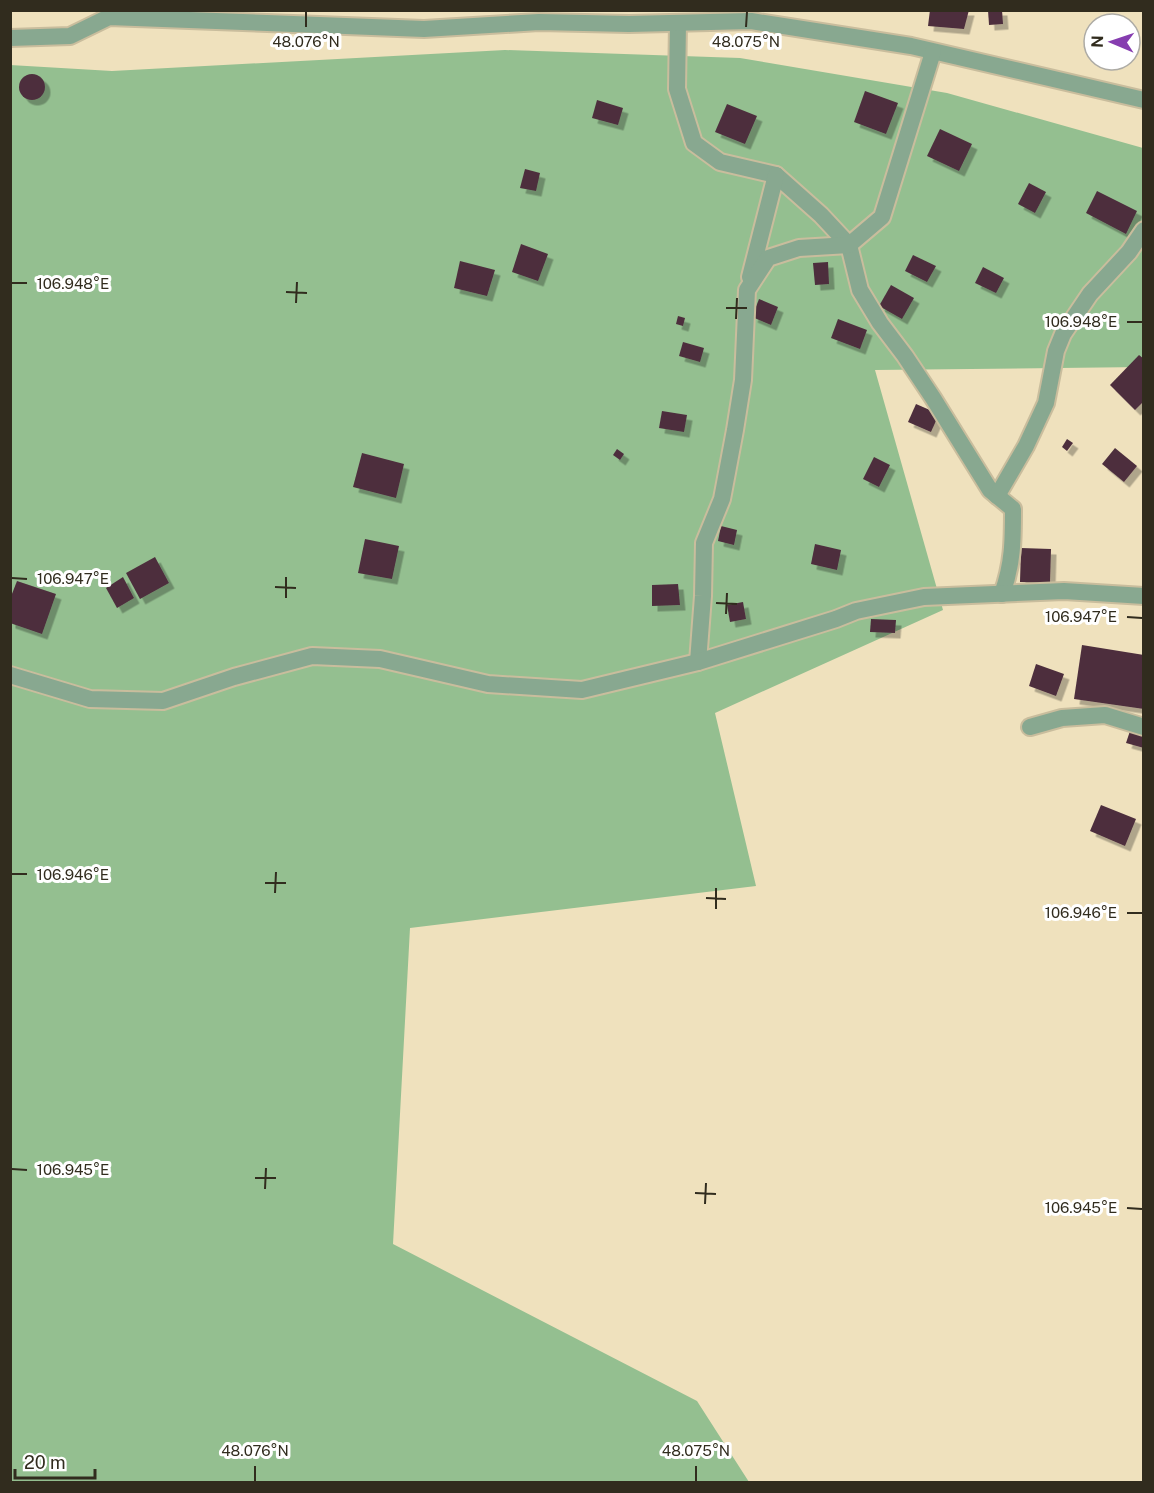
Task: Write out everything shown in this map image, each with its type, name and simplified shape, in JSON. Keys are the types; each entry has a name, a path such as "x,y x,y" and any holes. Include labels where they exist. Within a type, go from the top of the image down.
{"street":[{"path":"10,38 70,36 109,17 424,29 539,22 629,24 751,21 911,46 1143,100"},
{"path":"678,23 677,89 694,144 720,162 776,175 821,215 849,245 860,290 880,323 933,398 990,490 1013,510 1013,546 1009,576 1002,594"},
{"path":"747,290 768,258 799,248 849,245 882,217 933,52"},
{"path":"698,662 704,543 722,499 743,380 747,290 776,175"},
{"path":"997,496 1026,446 1046,403 1056,351 1063,334 1090,294 1129,252 1143,230"},
{"path":"10,675 90,699 163,700 234,677 312,656 380,659 488,684 582,690 698,662 856,611 924,597 1064,591 1143,596"},
{"path":"1030,727 1062,718 1105,715 1143,727"}],"green space":[{"path":"505,50 740,58 947,93 1143,148 1143,367 875,370 943,610 715,713 756,886 410,928 393,1244 697,1401 749,1482 11,1482 10,65 112,71"}],"building":[{"path":"930,10 969,10 964,29 928,26"},
{"path":"988,10 1002,10 1003,24 989,25"},
{"path":"32,74 41,78 45,87 41,96 32,100 23,96 19,87 23,78"},
{"path":"865,91 898,103 886,134 854,122"},
{"path":"597,100 623,108 618,125 592,118"},
{"path":"727,104 757,116 745,144 715,132"},
{"path":"940,129 972,144 959,171 927,156"},
{"path":"525,169 540,173 536,191 520,188"},
{"path":"1029,183 1046,192 1035,213 1018,204"},
{"path":"1097,191 1137,211 1126,234 1086,213"},
{"path":"521,244 548,254 538,281 512,272"},
{"path":"913,255 936,266 927,282 905,271"},
{"path":"460,261 495,270 487,296 454,288"},
{"path":"828,262 829,284 815,285 813,263"},
{"path":"983,267 1004,278 996,293 975,283"},
{"path":"891,285 914,298 902,319 879,306"},
{"path":"759,299 778,307 771,325 752,317"},
{"path":"678,316 685,318 683,326 676,324"},
{"path":"838,319 867,330 860,349 831,338"},
{"path":"683,342 704,348 700,362 679,356"},
{"path":"1139,355 1144,359 1144,401 1135,410 1110,385"},
{"path":"916,404 939,414 931,432 908,422"},
{"path":"662,411 687,415 684,432 659,428"},
{"path":"1067,439 1073,443 1067,451 1062,447"},
{"path":"1115,448 1137,466 1124,482 1102,464"},
{"path":"617,449 624,454 620,460 613,455"},
{"path":"362,453 404,464 396,498 353,487"},
{"path":"874,457 890,465 879,487 863,479"},
{"path":"721,526 737,530 734,545 718,541"},
{"path":"365,539 399,546 392,579 358,573"},
{"path":"815,544 841,550 837,570 811,564"},
{"path":"1021,548 1051,549 1050,583 1020,582"},
{"path":"155,557 169,583 140,599 126,573"},
{"path":"123,577 134,598 117,608 106,588"},
{"path":"17,581 56,594 42,634 10,623 10,599"},
{"path":"678,584 680,605 652,606 652,585"},
{"path":"743,602 746,619 730,622 727,605"},
{"path":"871,619 896,620 895,633 870,632"},
{"path":"1082,645 1144,655 1144,709 1074,699"},
{"path":"1036,664 1064,674 1056,696 1029,686"},
{"path":"1130,731 1144,735 1144,748 1126,743"},
{"path":"1101,805 1136,819 1125,846 1090,831"}]}
